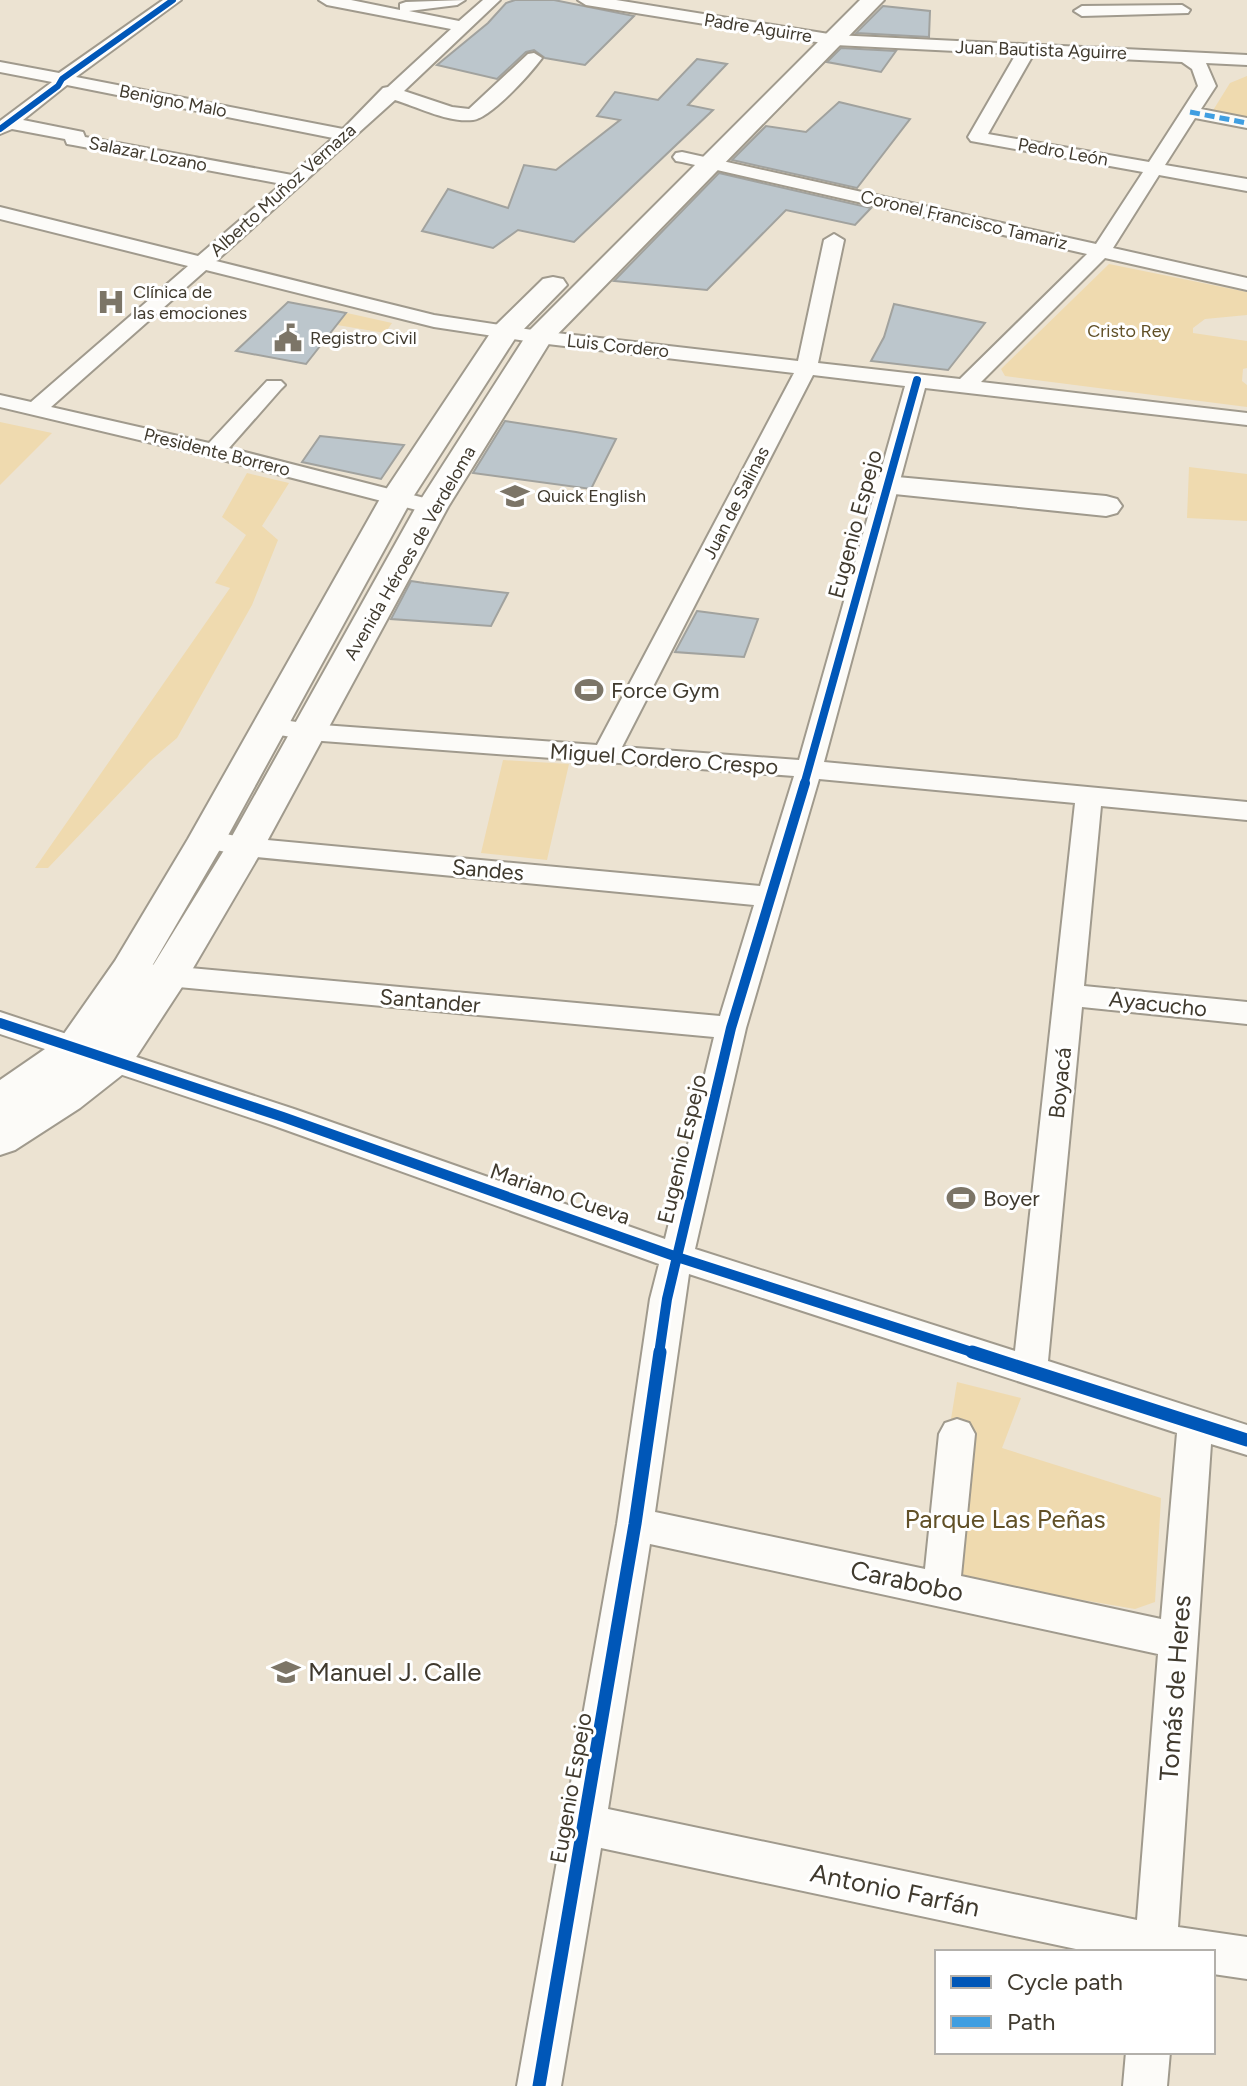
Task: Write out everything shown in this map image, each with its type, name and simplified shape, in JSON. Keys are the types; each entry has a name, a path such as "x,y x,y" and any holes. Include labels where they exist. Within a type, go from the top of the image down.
{"main road":[{"path":"772,69 841,0"},
{"name":"Avenida Héroes de Verdeloma","path":"0,1138 65,1096 148,974 245,847 432,507 539,337 873,0"},
{"path":"610,228 704,135"},
{"name":"Avenida Héroes de Verdeloma","path":"148,974 207,839 397,497 505,332 568,270"},
{"path":"886,485 1106,506"},
{"name":"Avenida Héroes de Verdeloma","path":"0,1102 94,1055"}],"street":[{"path":"5,126 58,86 62,79 173,0"},
{"path":"327,0 463,27"},
{"path":"364,7 425,6 457,0"},
{"name":"Alberto Muñoz Vernaza","path":"36,409 296,181 492,0"},
{"name":"Padre Aguirre","path":"586,0 835,40"},
{"path":"1088,25 1182,10"},
{"name":"Juan Bautista Aguirre","path":"835,40 1027,50 1088,25 1183,55 1247,62"},
{"name":"Pedro León","path":"1027,50 977,137 1247,185"},
{"path":"1183,55 1200,66 1207,86"},
{"path":"389,92 449,112 472,115 485,107 534,58"},
{"path":"966,385 1101,251 1207,86 1247,62"},
{"name":"Benigno Malo","path":"0,67 346,135"},
{"path":"1190,112 1247,123"},
{"name":"Salazar Lozano","path":"5,126 77,136 73,140 296,181"},
{"name":"Coronel Francisco Tamariz","path":"682,157 1247,284"},
{"name":"Luis Cordero","path":"0,213 434,321 539,337 1247,419"},
{"name":"Juan de Salinas","path":"605,755 807,367 834,240"},
{"name":"Eugenio Espejo","path":"539,2086 635,1524 667,1299 731,1028 809,769 917,380"},
{"path":"214,451 274,385"},
{"name":"Presidente Borrero","path":"0,401 214,451 432,507"},
{"name":"Miguel Cordero Crespo","path":"271,726 309,732 809,769 1247,811"},
{"name":"Boyacá","path":"1030,1370 1089,796"},
{"name":"Sandes","path":"207,839 245,847 769,897"},
{"name":"Santander","path":"148,974 731,1028"},
{"name":"Ayacucho","path":"1069,995 1247,1013"},
{"name":"Mariano Cueva","path":"0,1023 677,1257 1247,1440"},
{"name":"Tomás de Heres","path":"1156,1948 1195,1424"},
{"path":"941,1589 957,1434"},
{"name":"Carabobo","path":"635,1524 1178,1640"},
{"name":"Antonio Farfán","path":"585,1824 1156,1948 1180,1950"},
{"path":"1215,1953 1247,1958"},
{"path":"1145,2086 1148,2054"}],"green space":[{"path":"1247,76 1247,120 1212,112 1230,83"},
{"name":"Cristo Rey","path":"1109,264 1247,292 1247,315 1205,319 1193,328 1193,333 1247,341 1247,368 1243,369 1242,381 1247,385 1247,407 1005,376 1001,369"},
{"path":"347,313 392,323 385,333 337,325"},
{"path":"0,422 52,433 0,485"},
{"path":"1189,467 1247,474 1247,521 1187,518"},
{"path":"247,473 289,483 262,526 278,540 252,605 177,738 150,761 48,868 35,868 230,588 215,583 246,535 222,517"},
{"path":"503,760 569,764 547,860 481,853"},
{"name":"Parque Las Peñas","path":"957,1382 1021,1398 1002,1448 1161,1498 1155,1602 1135,1609 926,1573"}],"building":[{"path":"515,0 554,0 634,16 585,65 545,58 534,50 526,52 497,79 437,65 488,23 506,3"},
{"path":"883,6 930,11 929,37 856,33"},
{"path":"841,48 896,51 881,72 827,62"},
{"path":"697,59 727,64 688,105 713,110 574,242 518,230 493,248 422,231 448,189 508,208 524,165 556,170 620,120 597,116 615,92 658,100"},
{"path":"839,102 910,119 857,188 732,160 766,126 806,132"},
{"path":"719,173 871,208 855,225 786,210 707,290 614,281"},
{"name":"Registro Civil","path":"288,302 346,313 306,364 236,351"},
{"path":"894,304 985,323 948,370 871,361 884,337"},
{"path":"505,421 616,439 591,489 473,473"},
{"path":"320,436 404,445 381,479 302,462"},
{"path":"411,581 508,593 491,626 391,619"},
{"path":"697,611 758,619 744,657 675,652"}],"marked path":[{"path":"1190,112 1247,123"}],"cycle path":[{"path":"0,129 58,86 62,79 173,0"},
{"path":"539,2086 635,1524 667,1299 731,1028 809,769 917,380"},
{"path":"0,1023 283,1117 677,1257 1247,1440"}],"place":[{"name":"Clínica de las emociones","path":"111,302"},
{"name":"Registro Civil","path":"288,338"},
{"name":"Quick English","path":"515,496"},
{"name":"Force Gym","path":"589,690"},
{"name":"Boyer","path":"961,1198"},
{"name":"Manuel J. Calle","path":"286,1672"}]}
